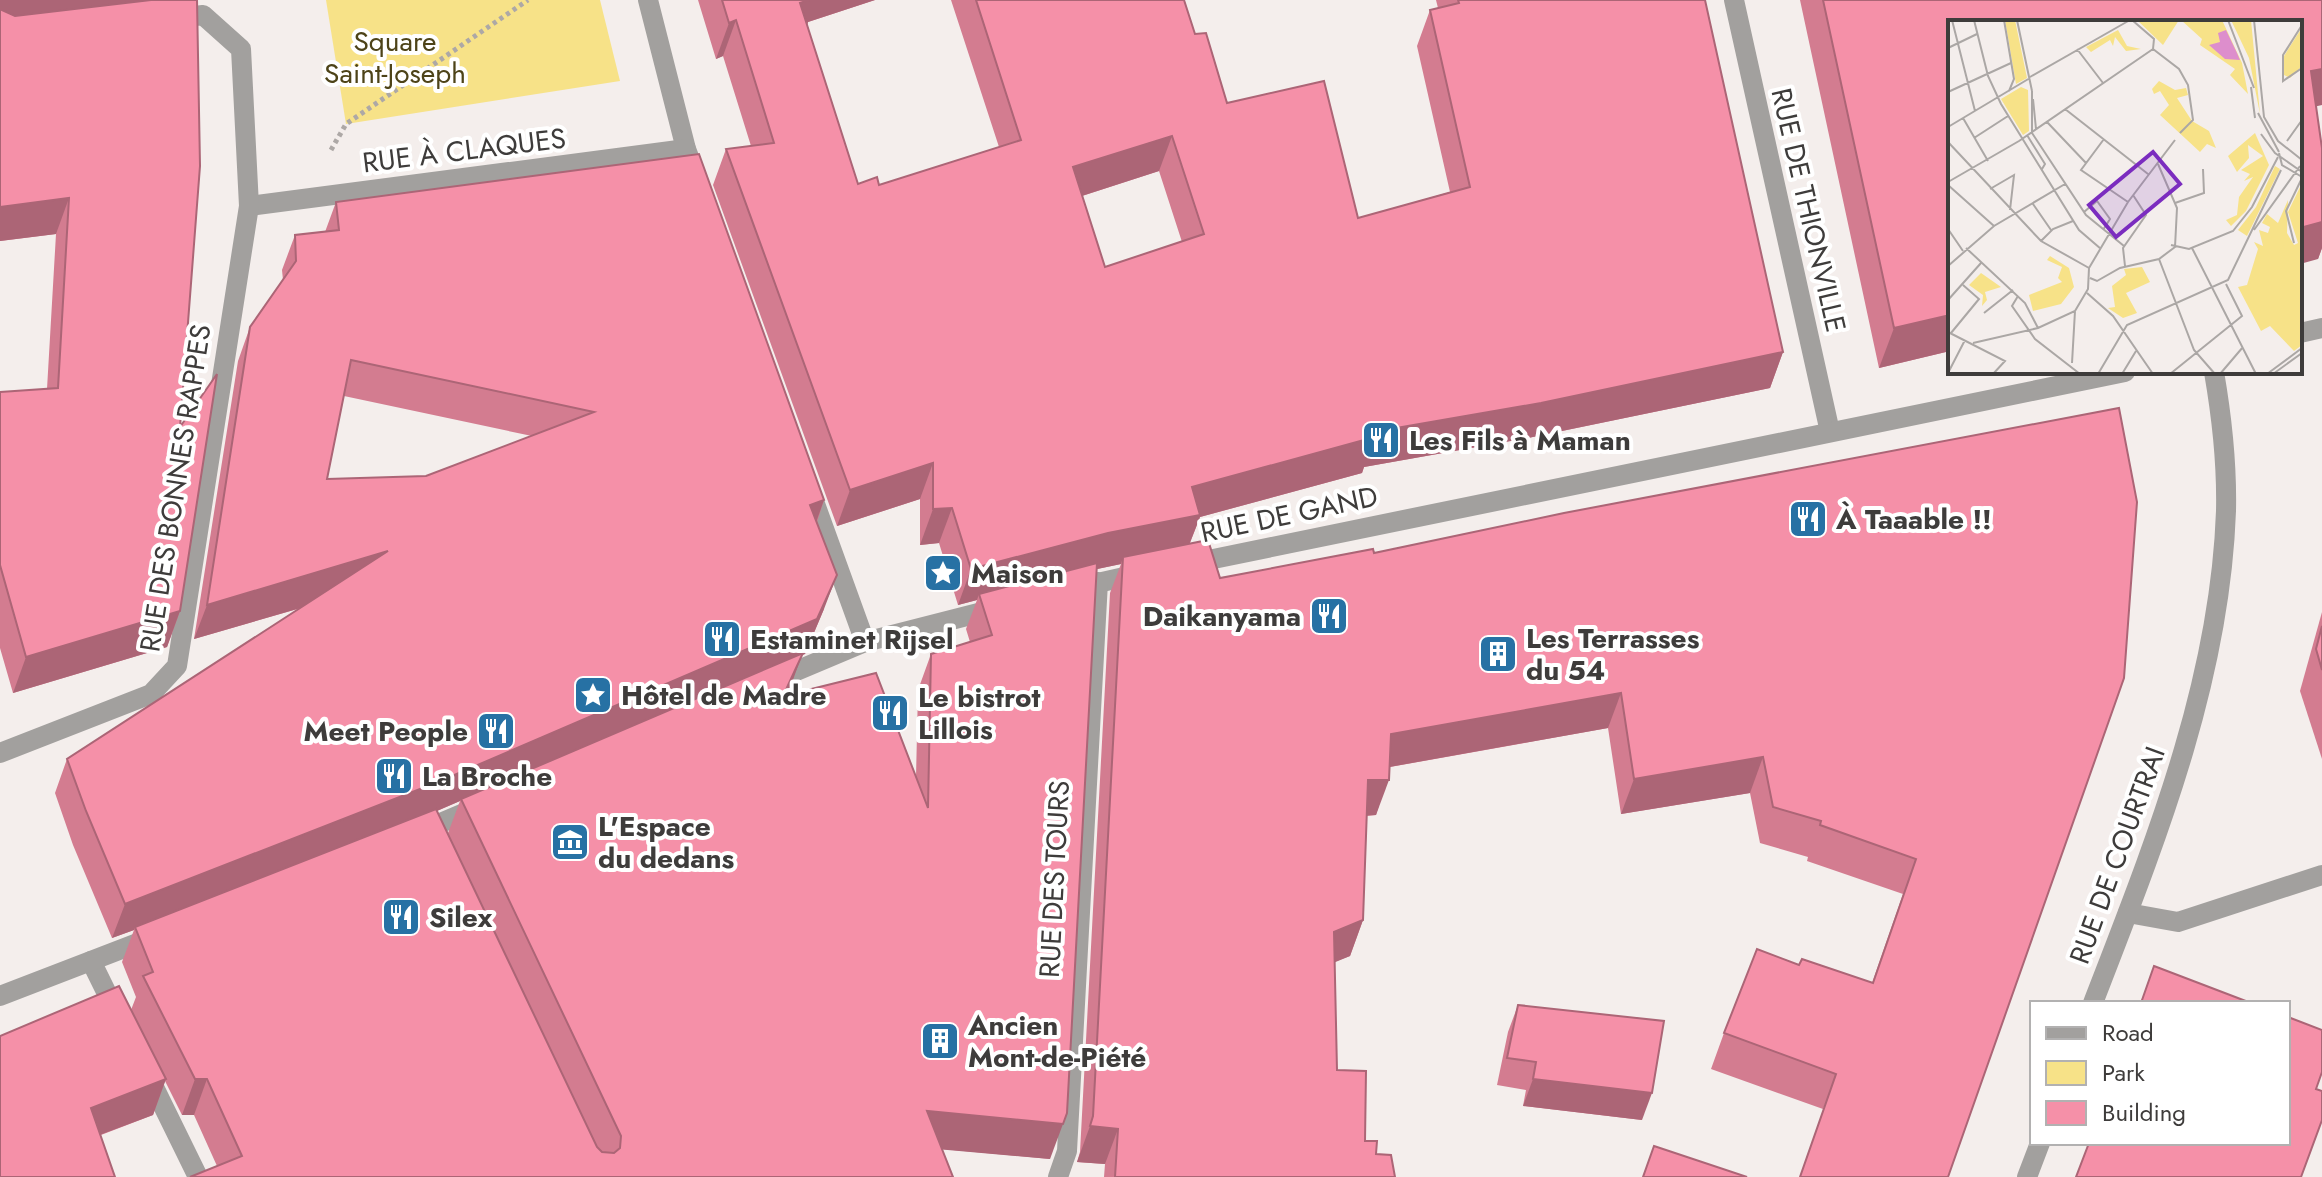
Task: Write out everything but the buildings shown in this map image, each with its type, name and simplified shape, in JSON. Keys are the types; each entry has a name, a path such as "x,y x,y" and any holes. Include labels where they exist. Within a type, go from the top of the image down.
{"street":[{"path":"648,0 686,149 704,199"},
{"name":"RUE DE THIONVILLE","path":"1734,0 1830,432"},
{"name":"RUE DES BONNES RAPPES","path":"0,753 151,694 177,666 249,206 241,49 203,15 156,21"},
{"name":"RUE À CLAQUES","path":"249,206 686,149"},
{"path":"2302,333 2322,328"},
{"name":"RUE DE GAND","path":"1055,593 2115,374"},
{"name":"RUE DE COURTRAI","path":"2094,1001 2128,913 2192,726 2213,633 2226,512 2223,424 2214,374"},
{"path":"801,465 865,642"},
{"name":"RUE DES TOURS","path":"1058,1177 1067,1151 1098,582"},
{"path":"749,691 865,642 1011,604"},
{"path":"400,839 433,835 488,803"},
{"path":"2128,913 2178,922 2322,875"},
{"path":"0,996 178,927"},
{"path":"91,961 125,1028"},
{"path":"138,1055 198,1177"},
{"path":"2027,1177 2039,1145"}],"path":[{"path":"326,160 346,124 528,0"}],"green space":[{"name":"Square Saint-Joseph","path":"326,0 600,0 620,81 346,124"}],"place":[{"name":"Les Fils à Maman","path":"1381,440"},
{"name":"À Taaable !!","path":"1808,519"},
{"name":"Maison","path":"943,573"},
{"name":"Daikanyama","path":"1329,616"},
{"name":"Estaminet Rijsel","path":"722,639"},
{"name":"Les Terrasses du 54","path":"1498,654"},
{"name":"Hôtel de Madre","path":"593,695"},
{"name":"Le bistrot Lillois","path":"890,713"},
{"name":"Meet People","path":"496,731"},
{"name":"La Broche","path":"394,776"},
{"name":"L'Espace du dedans","path":"570,842"},
{"name":"Silex","path":"401,917"},
{"name":"Ancien Mont-de-Piété","path":"940,1041"}]}
